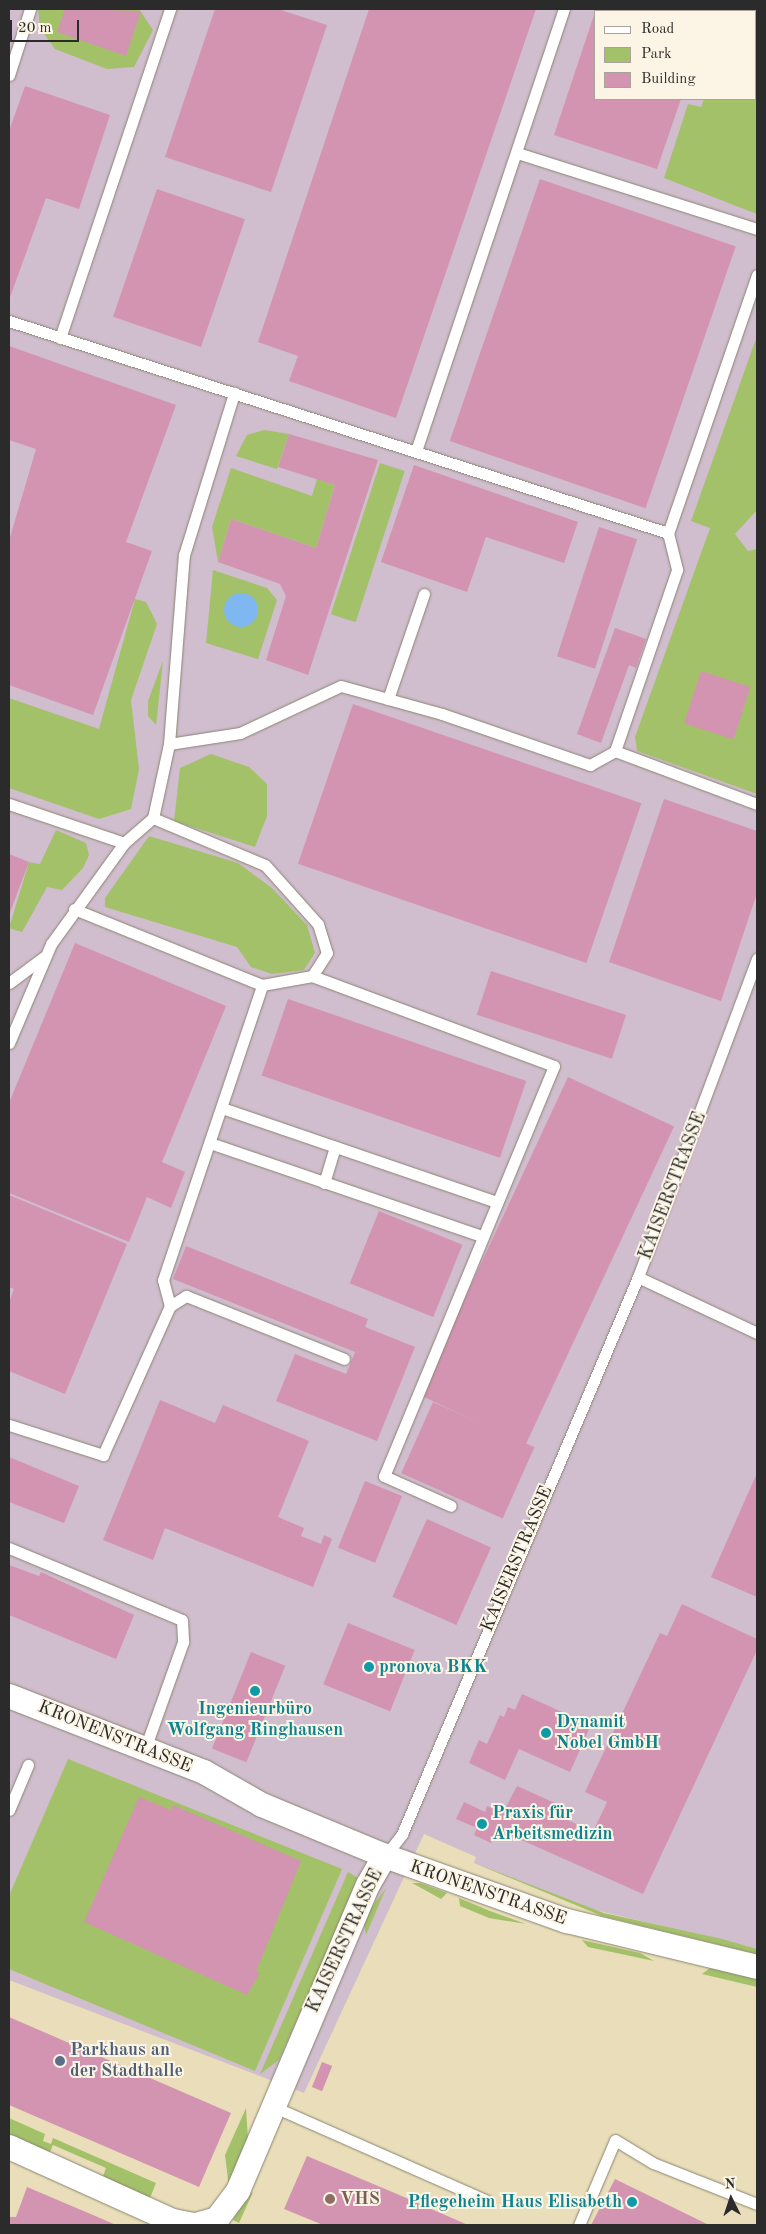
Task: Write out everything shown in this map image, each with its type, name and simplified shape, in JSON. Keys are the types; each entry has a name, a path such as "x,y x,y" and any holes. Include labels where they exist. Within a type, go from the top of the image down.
{"street":[{"name":"KRONENSTRASSE","path":"9,1696 204,1772 262,1805 385,1856 567,1921 757,1967"},
{"name":"KAISERSTRASSE","path":"212,2220 272,2106 372,1875 385,1856"},
{"path":"9,2148 174,2221 212,2220"}],"lane":[{"path":"9,75 30,9"},
{"path":"60,338 170,9"},
{"path":"416,450 564,9"},
{"path":"517,153 757,229"},
{"path":"169,744 240,732 341,686 388,699 590,765 615,751 677,570 668,533 757,275"},
{"path":"9,321 416,450 668,533"},
{"path":"9,1043 46,956 74,909 124,843 153,818 169,744 184,555 234,393"},
{"path":"388,699 424,594"},
{"path":"615,751 757,804"},
{"path":"9,804 124,843"},
{"path":"153,818 265,866 318,924 327,953 312,976"},
{"path":"74,909 262,985 312,976 554,1066 384,1476 451,1506"},
{"path":"9,983 46,956"},
{"name":"KAISERSTRASSE","path":"385,1856 402,1834 638,1277 757,958"},
{"path":"170,1306 163,1280 262,985"},
{"path":"222,1108 497,1202"},
{"path":"210,1143 482,1236"},
{"path":"324,1183 336,1147"},
{"path":"638,1277 757,1334"},
{"path":"9,1425 103,1455 170,1306 186,1296 344,1359"},
{"path":"9,1548 182,1620 183,1642 145,1749"},
{"path":"9,1810 28,1765"},
{"path":"272,2106 487,2201"},
{"path":"580,2225 615,2140 653,2163 757,2204"}],"shaded area":[{"path":"9,9 757,9 757,1949 587,1908 474,1863 476,1857 424,1834 304,2093 9,1980"}],"green space":[{"path":"38,9 139,9 153,30 134,67 107,69 55,49 40,28"},
{"path":"757,40 757,214 664,178 688,104 701,107 704,100 756,100"},
{"path":"757,336 757,510 735,534 748,551 757,549 757,794 637,751 635,737 710,528 691,521"},
{"path":"264,430 289,434 277,469 236,456 247,435"},
{"path":"380,463 405,471 356,622 331,614"},
{"path":"231,468 312,496 317,479 335,485 316,548 231,519 218,562 212,527"},
{"path":"213,570 267,588 277,600 258,659 206,643"},
{"path":"135,599 146,602 157,624 131,700 139,769 131,809 99,819 9,788 9,698 99,729"},
{"path":"163,661 156,725 148,716 148,701"},
{"path":"211,754 249,767 267,784 267,816 255,847 174,821 180,768"},
{"path":"56,830 86,843 89,855 83,868 62,890 47,887 22,932 9,928 29,862 40,864"},
{"path":"149,836 238,863 272,888 307,925 315,953 304,970 272,974 251,967 237,947 105,907 105,898"},
{"path":"68,1759 342,1869 255,2071 9,1969 9,1896"},
{"path":"474,1863 604,1913 722,1939 757,1949 757,1954 602,1916"},
{"path":"348,1872 358,1878 323,1961 279,2060 260,2074"},
{"path":"412,1883 420,1883 447,1893 441,1899"},
{"path":"386,1888 366,1935 363,1919"},
{"path":"459,1898 526,1924 489,1918 460,1906"},
{"path":"582,1940 640,1953 654,1961 588,1947"},
{"path":"710,1968 757,1979 757,1987 702,1974"},
{"path":"246,2108 248,2140 229,2187 225,2155"},
{"path":"9,2118 45,2134 43,2141 51,2144 53,2138 156,2183 148,2203 101,2182 106,2168 53,2145 47,2159 9,2138"},
{"path":"253,2192 239,2223 233,2220 241,2202"}],"water":[{"path":"241,593 253,598 258,610 253,622 241,627 229,622 224,610 229,598"}],"building":[{"path":"65,9 141,11 126,56 57,32"},
{"path":"215,9 278,9 327,25 271,192 165,157"},
{"path":"369,9 536,9 396,418 289,381 298,356 258,342"},
{"path":"596,9 695,9 695,10"},
{"path":"594,15 594,100 681,100 657,169 554,135"},
{"path":"25,86 110,115 79,209 46,198 9,300 9,131"},
{"path":"540,179 736,246 646,508 450,441"},
{"path":"157,189 245,219 201,347 113,317"},
{"path":"9,346 176,405 126,542 152,551 93,715 9,685 9,541 36,449 9,440"},
{"path":"289,434 378,460 308,675 266,660 286,596 280,584 218,562 231,519 316,548 335,485 278,467"},
{"path":"414,465 578,522 564,563 486,537 467,592 381,562"},
{"path":"599,527 637,539 595,669 557,656"},
{"path":"615,628 646,639 636,668 629,665 601,743 577,734"},
{"path":"701,671 750,687 733,739 684,723"},
{"path":"353,704 641,803 586,963 298,864"},
{"path":"664,799 757,831 757,893 721,1001 609,962"},
{"path":"9,854 29,862 9,915"},
{"path":"75,943 226,1006 162,1162 185,1172 171,1208 147,1197 129,1242 9,1193 9,1103"},
{"path":"491,971 626,1015 612,1059 477,1015"},
{"path":"288,999 526,1081 500,1158 262,1076"},
{"path":"568,1077 674,1126 526,1445 420,1395"},
{"path":"9,1195 127,1244 65,1394 9,1371 9,1302 14,1289 9,1287"},
{"path":"379,1211 462,1245 433,1317 350,1283"},
{"path":"186,1246 368,1319 365,1327 415,1347 377,1441 276,1401 295,1354 346,1374 355,1352 173,1279"},
{"path":"160,1400 215,1423 223,1405 309,1441 278,1517 304,1528 301,1536 321,1544 324,1535 332,1539 313,1587 165,1528 153,1560 103,1540"},
{"path":"433,1402 534,1447 503,1518 401,1473"},
{"path":"9,1457 79,1486 64,1523 9,1502"},
{"path":"757,1473 757,1597 711,1577"},
{"path":"365,1481 402,1496 375,1563 338,1548"},
{"path":"427,1519 491,1547 456,1625 392,1597"},
{"path":"9,1565 39,1576 41,1572 134,1615 116,1659 9,1615"},
{"path":"682,1604 757,1639 757,1650 643,1894 497,1829 491,1843 474,1835 477,1828 456,1819 464,1802 485,1812 487,1806 503,1813 517,1786 555,1803 551,1812 593,1832 607,1802 585,1792 660,1633 667,1636"},
{"name":"pronova BKK","path":"348,1623 415,1650 390,1711 323,1684"},
{"name":"Ingenieurbüro Wolfgang Ringhausen","path":"251,1652 285,1666 246,1762 212,1748"},
{"name":"Dynamit Nobel GmbH","path":"522,1694 591,1725 570,1772 519,1749 505,1780 469,1763 479,1740 487,1744 500,1715 504,1717 508,1707 515,1710"},
{"path":"139,1797 171,1810 173,1805 301,1861 256,1972 260,1973 247,1995 84,1922"},
{"name":"Parkhaus an der Stadthalle","path":"9,2017 231,2113 199,2187 9,2105"},
{"path":"322,2062 332,2066 322,2091 312,2087"},
{"path":"307,2156 468,2225 323,2225 284,2209"},
{"name":"Pflegeheim Haus Elisabeth","path":"615,2179 709,2225 591,2225"},
{"path":"27,2187 116,2225 9,2225 9,2217 16,2217"}],"place":[{"name":"pronova BKK","path":"369,1667"},
{"name":"Ingenieurbüro Wolfgang Ringhausen","path":"255,1691"},
{"name":"Dynamit Nobel GmbH","path":"546,1733"},
{"name":"Praxis für Arbeitsmedizin","path":"482,1824"},
{"name":"Parkhaus an der Stadthalle","path":"60,2061"},
{"name":"VHS","path":"330,2199"},
{"name":"Pflegeheim Haus Elisabeth","path":"632,2202"}]}
